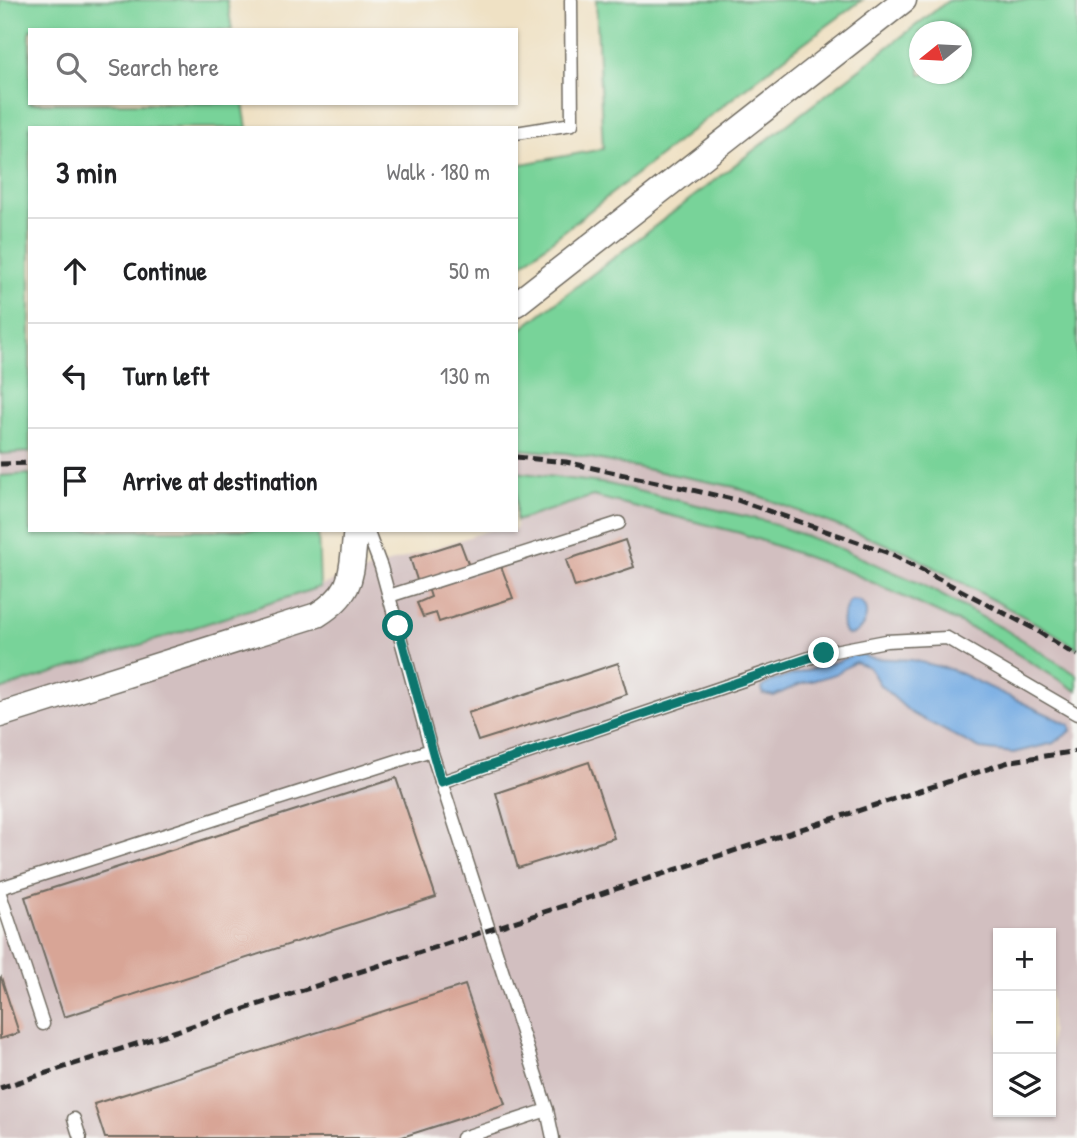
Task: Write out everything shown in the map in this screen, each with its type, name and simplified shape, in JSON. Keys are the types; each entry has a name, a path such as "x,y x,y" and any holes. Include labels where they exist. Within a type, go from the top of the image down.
{"street":[{"path":"518,302 904,0"},
{"path":"0,715 317,615 335,604 348,589 356,532"}],"lane":[{"path":"518,133 572,124 571,0"},
{"path":"389,596 619,523"},
{"path":"368,532 381,567 431,750 547,1110 553,1138"},
{"path":"441,782 824,653 886,641 947,638 1077,713"},
{"path":"0,888 431,750"},
{"path":"0,894 43,1024"},
{"path":"462,1138 547,1110"},
{"path":"74,1119 80,1138"}],"shaded area":[{"path":"518,449 566,453 735,487 904,551 1077,648 1077,675 1006,630 921,584 841,549 765,521 608,484 518,472"},
{"path":"28,452 28,474 0,476 0,454"},
{"path":"593,496 740,533 852,573 988,636 1077,691 1077,1138 0,1138 0,690 484,532 518,532 518,520"}],"green space":[{"path":"0,0 227,0 232,28 28,28 28,105 243,105 247,126 28,126 28,452 0,454"},
{"path":"596,0 862,0 790,53 518,267 518,165 603,149"},
{"path":"949,0 1077,0 1077,648 904,551 735,487 566,453 518,449 518,331 909,31 909,84 972,84 972,21 922,21"},
{"path":"518,472 608,484 765,521 841,549 921,584 1006,630 1077,675 1077,691 988,636 852,573 740,533 593,496 518,520"},
{"path":"28,474 28,532 318,532 320,587 0,690 0,476"}],"water":[{"path":"850,600 860,601 866,610 863,625 851,635 846,634 843,621"},
{"path":"858,652 869,658 912,660 953,670 1070,725 1071,731 1054,743 1013,753 980,749 911,713 880,685 869,667 855,662 835,674 798,685 774,696 763,694 762,687 772,681 839,661"}],"building":[{"path":"625,540 634,567 575,587 566,560"},
{"path":"460,542 469,566 418,583 410,558"},
{"path":"501,566 513,598 439,622 436,613 423,617 417,603 431,597 428,588"},
{"path":"618,663 627,694 478,741 468,713"},
{"path":"589,762 614,838 518,868 496,793"},
{"path":"396,778 436,897 64,1017 25,897"},
{"path":"0,978 19,1033 0,1039"},
{"path":"465,985 505,1104 399,1138 105,1138 94,1104"}],"railway":[{"path":"518,457 566,462 737,500 889,553 1031,627 1077,656"},
{"path":"0,464 28,463"},
{"path":"0,1088 1012,761 1077,751"}],"route":[{"path":"398,626 441,782 824,653"}]}
